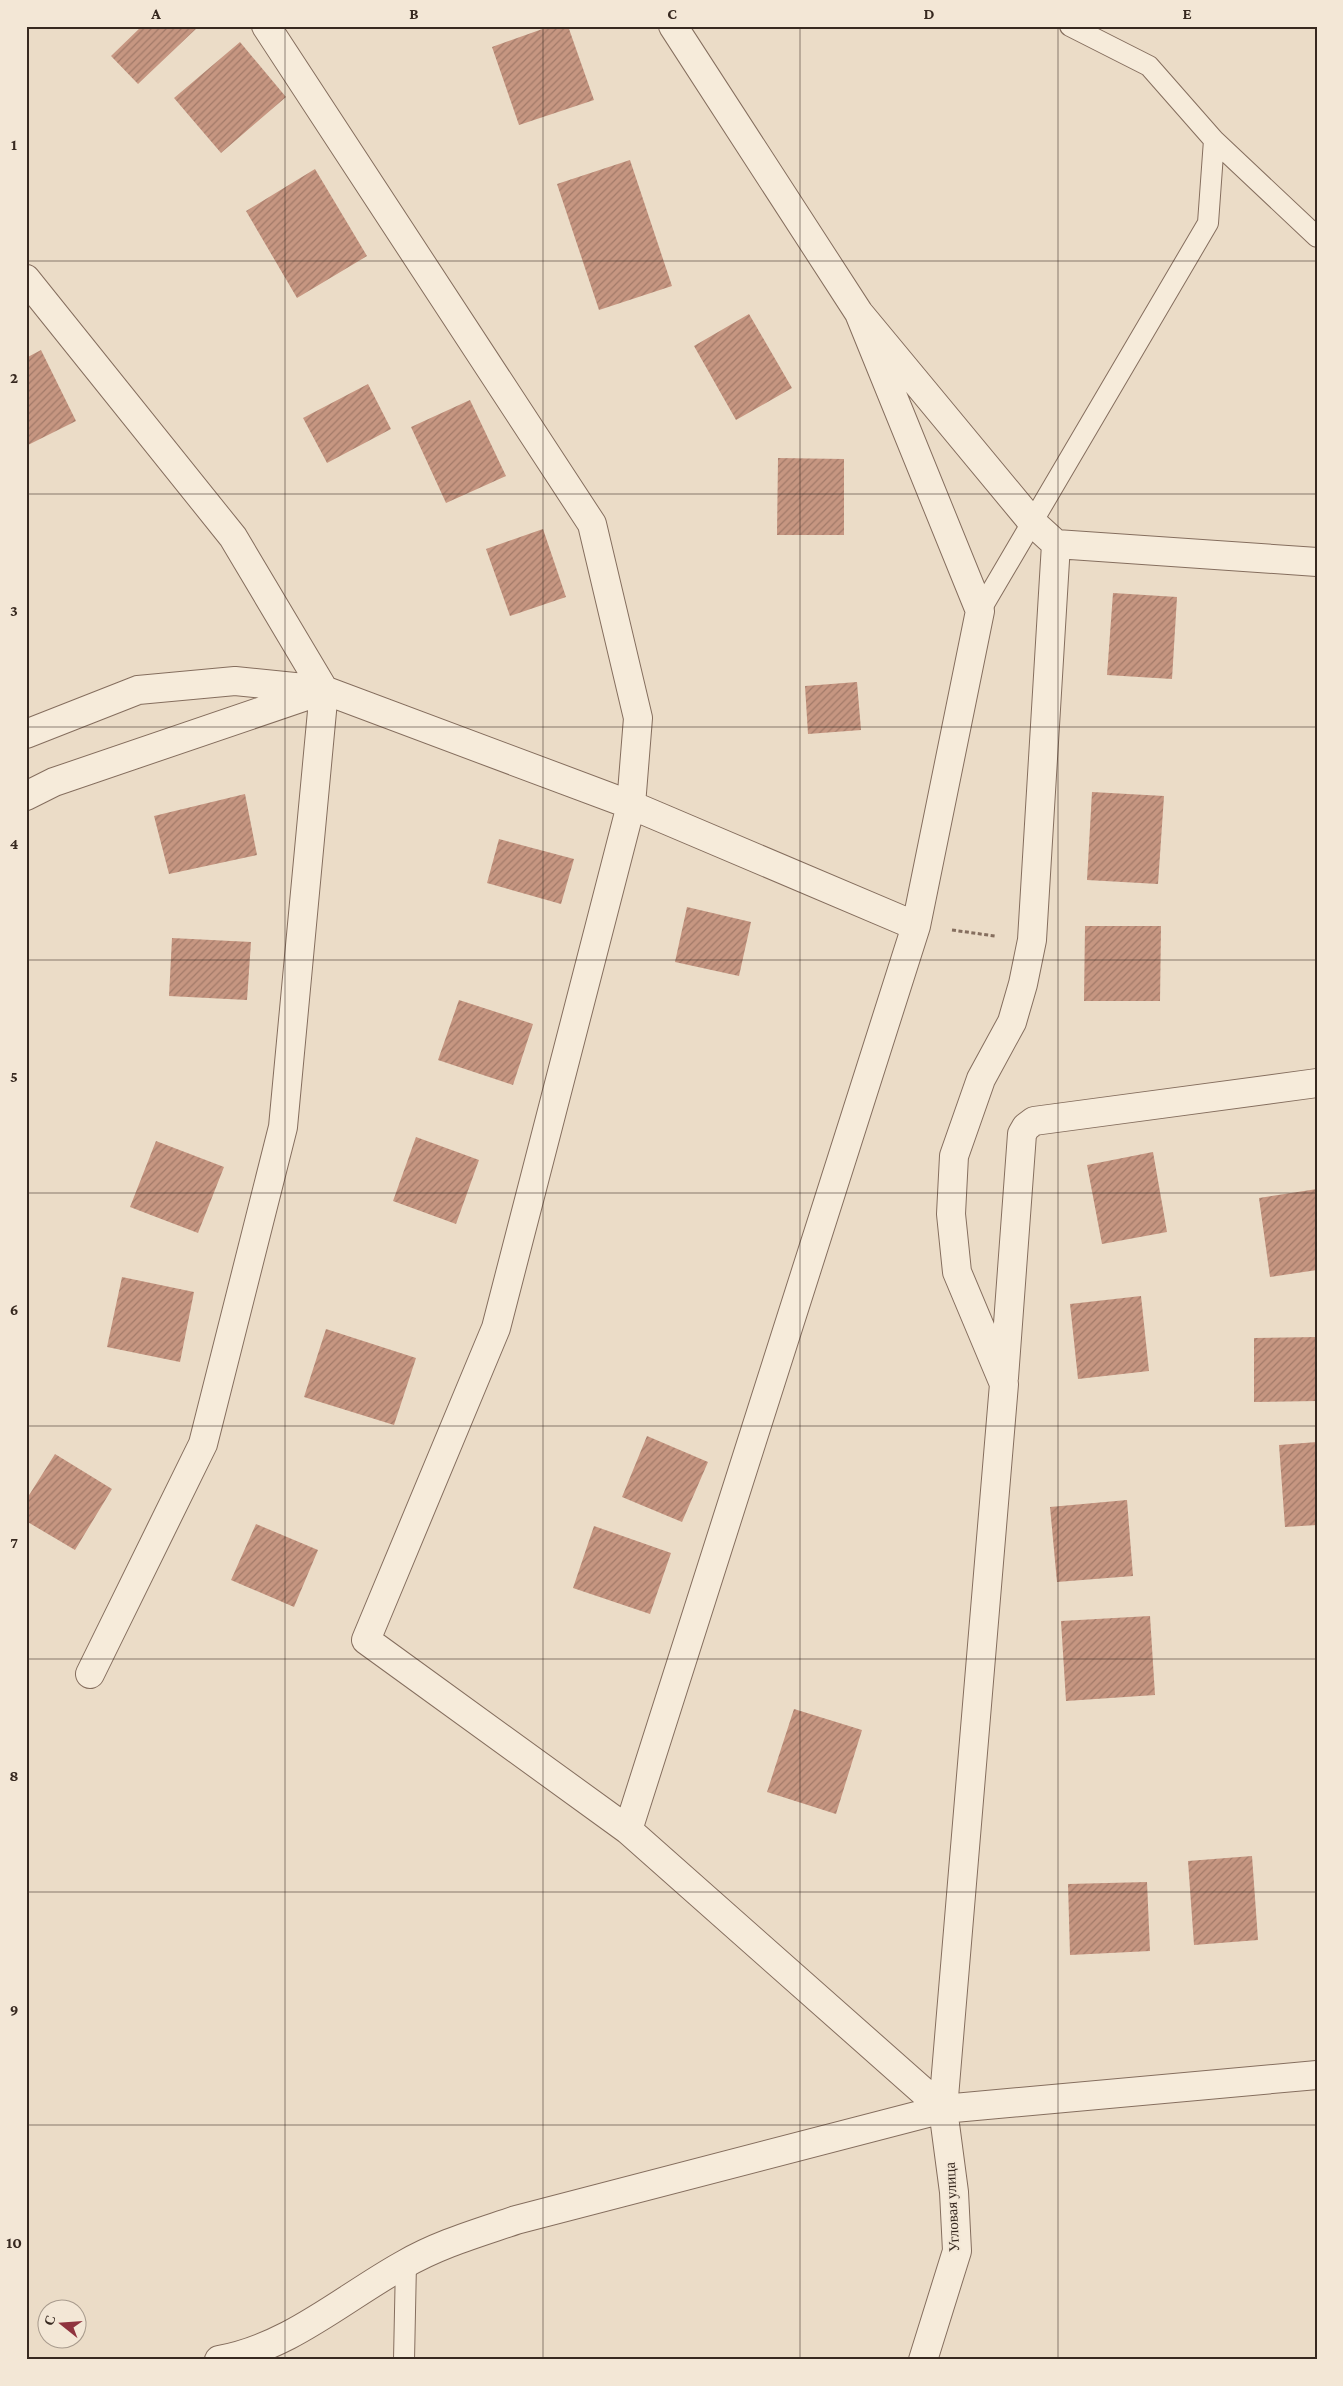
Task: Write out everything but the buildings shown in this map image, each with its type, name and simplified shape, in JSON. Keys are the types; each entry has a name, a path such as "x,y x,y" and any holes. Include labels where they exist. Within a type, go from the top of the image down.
{"street":[{"path":"266,26 592,524 638,718 631,805 496,1328 366,1640 628,1830 943,2110"},
{"path":"673,26 859,313 1033,523 1056,544 1317,562"},
{"path":"26,279 234,537 324,690 283,1127 203,1444 90,1674"},
{"path":"628,1830 916,926 980,611 859,313"},
{"path":"1004,1384 957,1272 951,1214 954,1156 981,1079 1012,1022 1024,984 1032,940 1056,544"},
{"path":"26,734 138,690 235,681 324,690 631,805 916,926"},
{"path":"26,796 54,782 324,690"},
{"name":"Угловая улица","path":"923,2360 957,2251 954,2192 943,2110 1004,1384 1022,1134 1026,1127 1034,1121 1317,1083"},
{"path":"219,2360 262,2348 293,2335 366,2286 406,2263 451,2242 516,2220 943,2110 1317,2074"}],"lane":[{"path":"1070,26 1150,66 1214,140 1317,237"},
{"path":"980,611 1208,223 1214,140"},
{"path":"404,2360 406,2263"}],"path":[{"path":"916,926 1032,940"}]}
